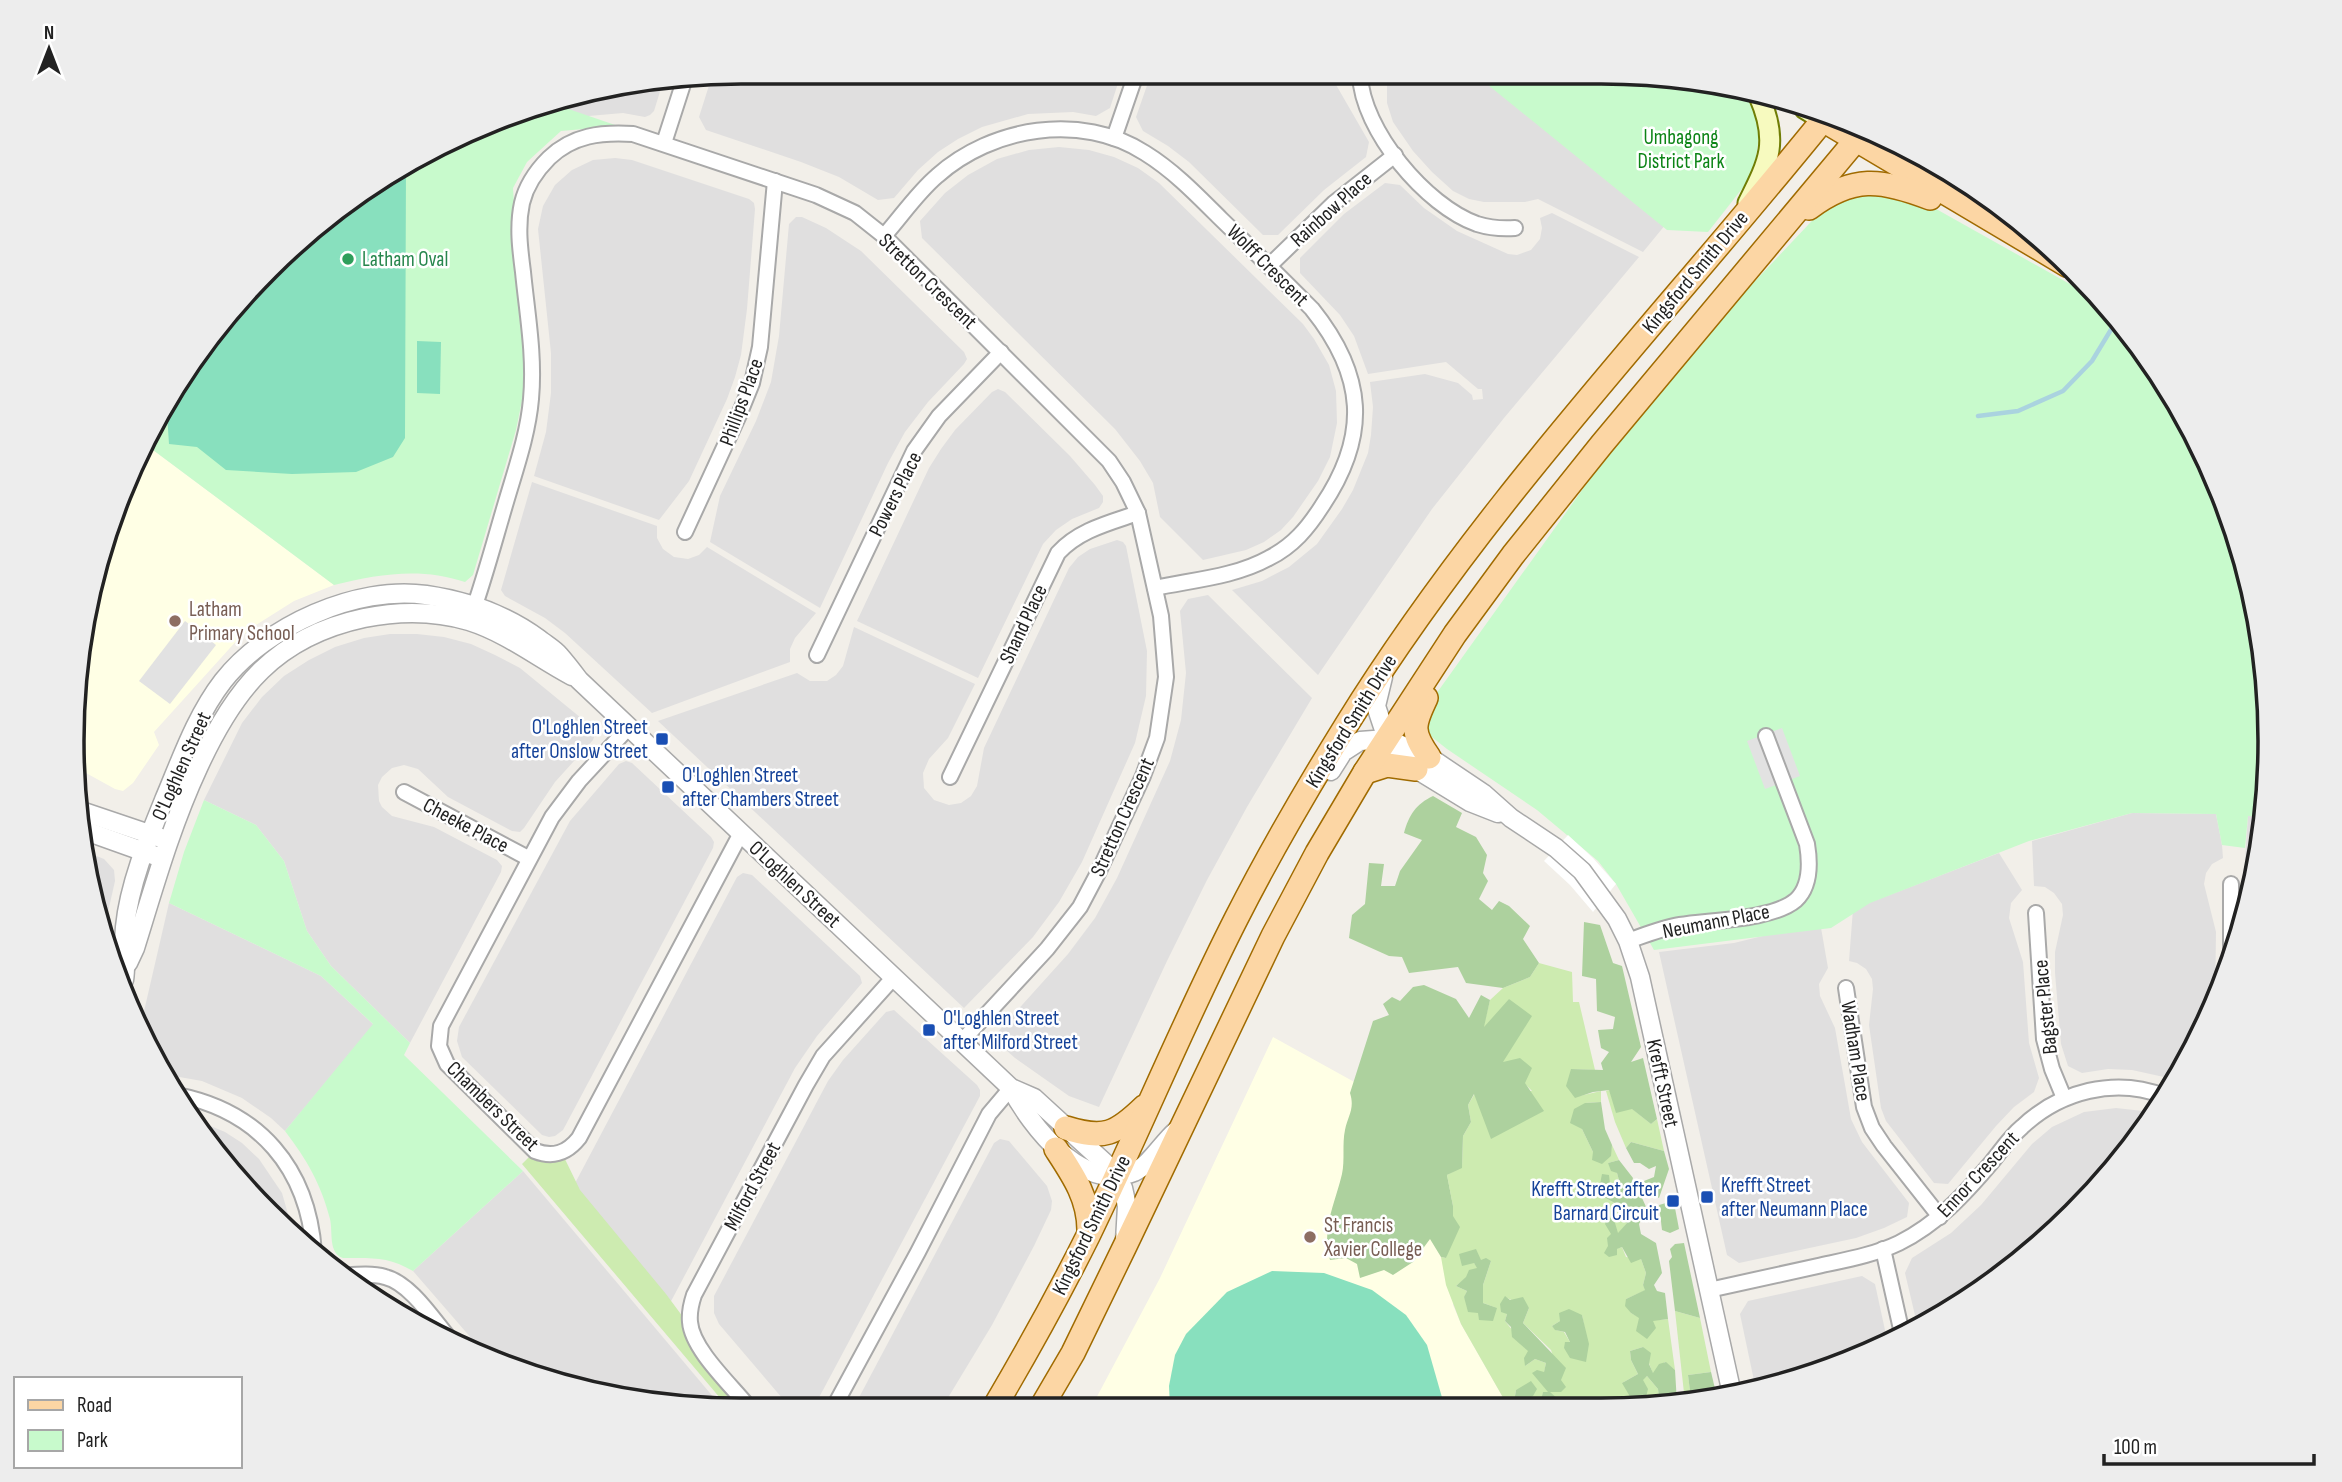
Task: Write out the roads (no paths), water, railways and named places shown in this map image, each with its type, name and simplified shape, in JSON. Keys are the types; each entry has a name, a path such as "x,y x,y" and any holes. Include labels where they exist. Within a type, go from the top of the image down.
{"main road":[{"path":"1740,219 1765,167 1771,143 1770,124 1762,104"},
{"name":"Kingsford Smith Drive","path":"1000,1398 1037,1334 1089,1233 1236,920 1304,797 1386,664 1487,523 1740,219 1814,120"},
{"name":"Kingsford Smith Drive","path":"1047,1398 1073,1353 1273,936 1317,853 1365,772 1455,635 1521,545 1860,138"},
{"path":"1878,146 1992,222 2030,244"},
{"path":"1782,228 1835,191 1871,182 1906,188 1992,222"},
{"path":"1365,772 1387,765 1423,763 1415,721 1455,635"},
{"path":"1089,1233 1089,1215 1084,1195 1061,1139 1110,1132 1128,1122 1149,1103"}],"street":[{"path":"1114,138 1133,84"},
{"path":"1360,84 1370,118 1416,181 1459,216 1496,229 1515,228"},
{"path":"664,143 682,87"},
{"name":"Wolff Crescent","path":"884,236 936,177 969,153 1007,136 1054,129 1080,131 1114,138 1143,151 1175,174 1327,327 1339,346 1352,381 1355,417 1351,448 1343,472 1307,529 1278,553 1245,569 1155,588"},
{"name":"Stretton Crescent","path":"472,613 523,445 530,410 533,373 519,226 527,190 553,155 568,144 588,136 608,132 633,134 816,195 855,213 884,236 1109,461 1138,513 1164,637 1166,677 1157,738 1143,776 1099,871 1080,907 1047,949 962,1041"},
{"name":"Rainbow Place","path":"1269,266 1334,203 1395,155"},
{"name":"Phillips Place","path":"685,532 752,383 760,347 775,181"},
{"name":"Powers Place","path":"817,654 914,451 939,416 1001,352"},
{"name":"Shand Place","path":"950,777 1058,553 1066,544 1087,531 1138,513"},
{"name":"O'Loghlen Street","path":"125,968 125,926 147,843 198,721 222,682 239,664 281,631 312,615 342,603 415,593 472,613 579,680 1011,1088 1021,1108 1061,1139 1078,1166 1101,1174 1115,1175"},
{"name":"O'Loghlen Street","path":"126,971 185,796 214,733 228,710 243,689 267,664 287,649 322,631 348,622 380,615 472,613"},
{"path":"1304,797 1327,778 1343,752 1360,741 1387,739 1376,706 1386,664"},
{"name":"Chambers Street","path":"629,727 565,798 528,858 441,1026 439,1046 442,1056 454,1073 535,1151 553,1155 572,1147 579,1138 741,833"},
{"name":"Neumann Place","path":"1628,941 1677,926 1765,914 1798,899 1808,877 1810,860 1807,844 1766,736"},
{"name":"Krefft Street","path":"1387,739 1423,763 1484,794 1511,818 1556,848 1582,872 1604,898 1628,941 1640,977 1730,1385"},
{"name":"Cheeke Place","path":"404,792 528,858"},
{"path":"88,814 147,843 162,858"},
{"path":"91,832 147,843 168,841"},
{"path":"2231,884 2231,927"},
{"name":"Bagster Place","path":"2036,913 2044,1039 2064,1098"},
{"name":"Milford Street","path":"741,1398 693,1336 690,1309 701,1282 823,1056 894,977"},
{"name":"Wadham Place","path":"1846,988 1864,1107 1872,1128 1940,1217"},
{"name":"Ennor Crescent","path":"1709,1290 1854,1258 1883,1249 1927,1227 1940,1217 1972,1186 2020,1128 2041,1111 2064,1098 2087,1091 2114,1087 2142,1089 2155,1093"},
{"path":"839,1398 989,1114 1011,1088"},
{"path":"190,1098 237,1116 280,1153 297,1180 308,1208 312,1238"},
{"path":"1125,1246 1127,1206 1123,1188 1115,1175 1135,1171 1153,1157 1164,1141 1182,1125"},
{"path":"1883,1249 1900,1326"},
{"path":"360,1275 393,1279 410,1292 436,1323"}],"waterway":[{"path":"1978,416 2018,411 2063,391 2092,361 2112,328"}],"place":[{"name":"Latham Oval","path":"348,259"},
{"name":"Latham Primary School","path":"175,621"},
{"name":"O'Loghlen Street after Onslow Street","path":"662,739"},
{"name":"O'Loghlen Street after Chambers Street","path":"668,787"},
{"name":"O'Loghlen Street after Milford Street","path":"929,1030"},
{"name":"Krefft Street after Neumann Place","path":"1707,1197"},
{"name":"Krefft Street after Barnard Circuit","path":"1673,1201"},
{"name":"St Francis Xavier College","path":"1310,1237"}],"park label":[{"name":"Umbagong District Park","path":"1681,149"}]}
